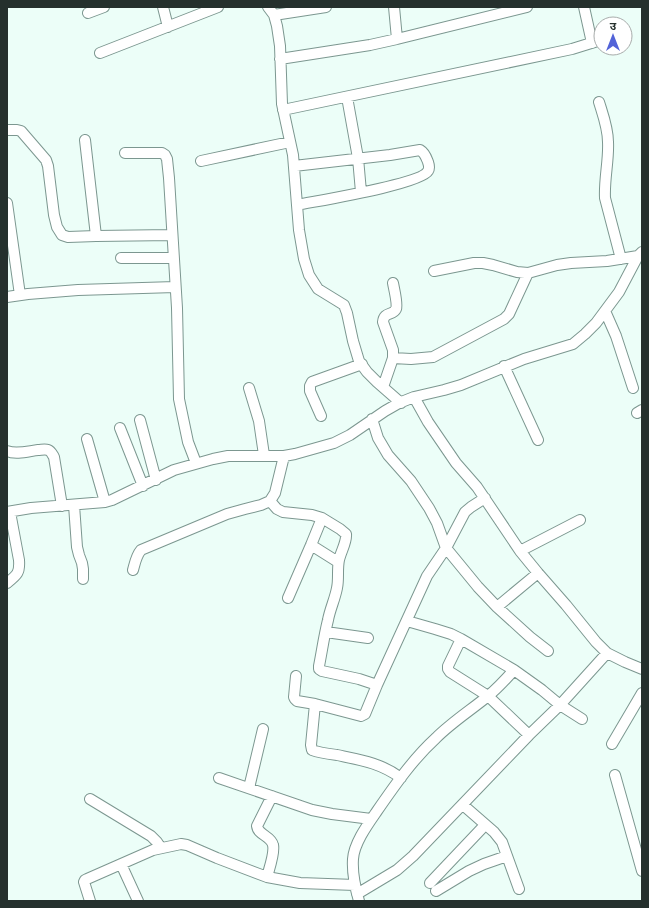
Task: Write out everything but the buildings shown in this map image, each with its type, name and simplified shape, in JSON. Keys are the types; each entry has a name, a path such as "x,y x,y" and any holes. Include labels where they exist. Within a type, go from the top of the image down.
{"street":[{"path":"88,13 104,7"},
{"path":"163,7 168,27"},
{"path":"100,53 218,7"},
{"path":"326,7 271,11 277,26 282,104 293,155 299,230 304,259 309,274 318,289 344,305 359,361 367,372 401,403"},
{"path":"394,7 397,39"},
{"path":"280,59 370,45 527,7"},
{"path":"584,7 593,31"},
{"path":"283,110 572,49 593,43"},
{"path":"347,97 358,158 361,192"},
{"path":"599,102 607,128 608,140 605,189 606,198 621,259"},
{"path":"7,130 21,131 46,160 54,215 57,227 62,235 68,238 172,235"},
{"path":"85,140 96,236"},
{"path":"201,161 290,142"},
{"path":"294,166 420,150 423,152 429,167 429,171 424,175 402,183 297,205"},
{"path":"126,152 162,153 167,159 176,287 179,399 188,442 196,463"},
{"path":"7,203 20,296"},
{"path":"434,271 474,263 484,263 517,272 528,273 564,264 607,261 640,254"},
{"path":"7,582 15,576 20,568 8,512 31,508 105,502 156,480 174,470 213,458 228,456 284,456 334,443 350,435 385,411 414,397 444,390 504,366 573,344 596,323 605,311 619,292 640,254"},
{"path":"121,258 173,258"},
{"path":"393,358 411,359 433,357 504,319 509,314 528,273"},
{"path":"383,387 393,358 393,350 383,322 385,315 395,311 396,309 393,283"},
{"path":"7,297 78,290 176,287"},
{"path":"605,311 616,336 633,388"},
{"path":"321,416 310,391 312,382 362,364"},
{"path":"504,366 538,440"},
{"path":"249,388 259,421 264,455"},
{"path":"414,397 428,422 456,463 486,498 520,551 538,574 607,653 642,669"},
{"path":"372,419 378,438 388,455 411,481 429,508 437,523 446,548 497,608 530,638 548,650"},
{"path":"140,420 156,480"},
{"path":"120,428 143,486"},
{"path":"87,439 105,502"},
{"path":"7,451 11,453 20,453 48,450 51,452 54,457 62,506"},
{"path":"133,570 138,553 141,550 227,514 261,505 270,501 275,493 284,456"},
{"path":"296,676 294,693 297,701 364,716 427,576 446,548 465,512 486,498"},
{"path":"270,501 277,509 283,512 322,518 344,531 346,534 346,541 338,562 338,585 326,632 319,669 377,685"},
{"path":"74,505 77,546 82,563 83,579"},
{"path":"288,598 322,518"},
{"path":"520,551 580,520"},
{"path":"311,545 338,562"},
{"path":"497,608 538,574"},
{"path":"407,621 446,632 461,638 514,670 560,705 582,719"},
{"path":"326,632 368,638"},
{"path":"461,638 450,662 448,669 450,672 488,696 529,735"},
{"path":"90,901 84,882 85,880 142,854 181,844 187,845 267,877 357,893 397,870 414,856 529,735 560,705 607,653"},
{"path":"357,893 353,858 355,847 371,819 422,752 437,737 501,685 514,670"},
{"path":"612,744 642,693"},
{"path":"315,704 311,745 312,750 382,766 393,771 401,778"},
{"path":"249,788 263,729"},
{"path":"615,775 642,871"},
{"path":"219,778 312,810 371,819"},
{"path":"267,877 273,846 271,842 258,830 257,826 272,796"},
{"path":"90,800 151,836 161,848"},
{"path":"463,805 486,824 502,842 519,889"},
{"path":"486,824 433,887 469,870 507,856"},
{"path":"121,864 138,901"}]}
